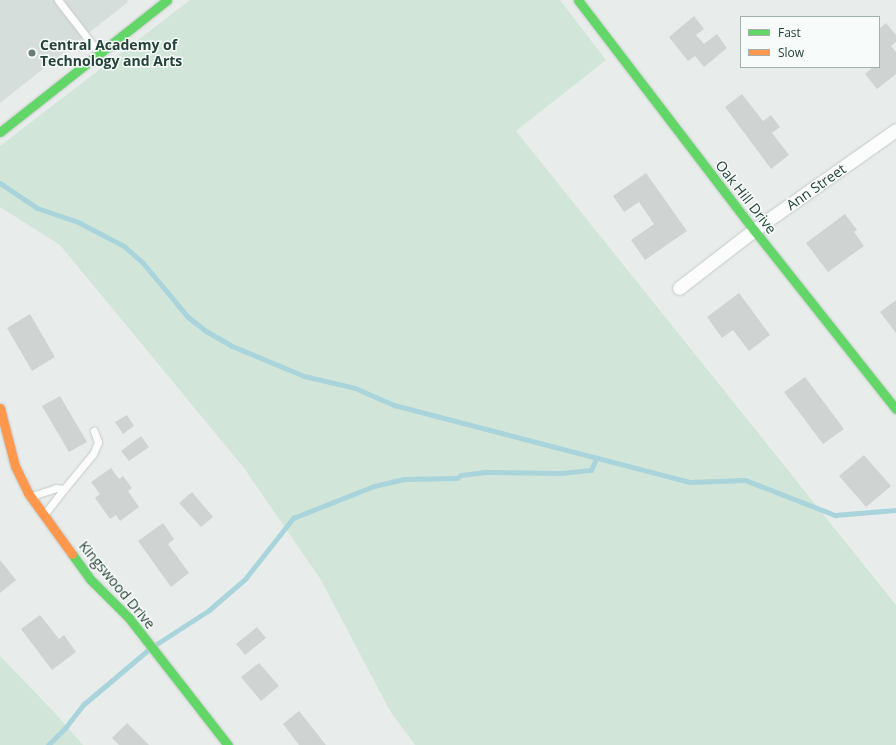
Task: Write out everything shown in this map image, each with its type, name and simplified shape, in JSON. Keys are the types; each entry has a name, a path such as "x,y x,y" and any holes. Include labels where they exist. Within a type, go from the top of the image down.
{"street":[{"path":"0,132 99,52 167,0"},
{"name":"Oak Hill Drive","path":"578,0 754,230 896,409"},
{"name":"Ann Street","path":"679,288 754,230 896,130"},
{"name":"Kingswood Drive","path":"0,408 15,466 31,497 90,579 129,618 228,745"}],"lane":[{"path":"58,0 99,52"},
{"path":"44,515 93,454 98,442 94,431"},
{"path":"31,497 56,488 64,489"}],"shaded area":[{"name":"Central Academy of Technology and Arts","path":"0,0 127,0 128,2 0,103"}],"green space":[{"path":"190,0 560,0 606,60 516,131 896,605 896,745 415,745 390,711 321,580 244,468 60,245 0,207 0,146"},
{"path":"0,656 54,712 83,745 0,745"}],"building":[{"path":"694,16 704,29 696,35 704,44 717,34 727,48 704,67 695,56 688,61 669,37"},
{"path":"886,23 896,35 896,42 891,46 896,52 896,74 877,89 865,74 872,68 880,68 880,28"},
{"path":"742,94 763,121 771,115 780,127 772,133 789,155 771,169 725,107"},
{"path":"646,173 687,231 645,260 631,240 654,224 639,202 624,212 613,196"},
{"path":"845,214 857,230 854,232 864,246 828,272 806,243"},
{"path":"739,293 770,335 749,351 733,330 722,338 707,317"},
{"path":"896,300 896,333 880,312"},
{"path":"30,314 55,357 32,371 7,328"},
{"path":"805,377 844,429 823,444 784,392"},
{"path":"60,396 87,442 69,452 42,406"},
{"path":"127,415 134,426 123,434 115,422"},
{"path":"141,436 149,447 129,461 121,451"},
{"path":"864,455 891,486 866,507 839,476"},
{"path":"111,468 119,479 123,476 132,488 128,491 139,507 120,521 116,515 110,519 95,498 100,494 91,482"},
{"path":"192,492 213,517 201,527 179,503"},
{"path":"163,523 174,539 168,544 189,573 171,587 138,541"},
{"path":"0,560 16,580 0,593"},
{"path":"40,615 59,639 64,635 76,652 52,670 21,629"},
{"path":"257,627 266,638 245,655 236,644"},
{"path":"259,663 279,686 261,701 241,677"},
{"path":"299,711 326,745 299,745 283,724"},
{"path":"127,723 149,745 119,745 112,738"}],"waterway":[{"path":"0,183 37,208 78,222 124,246 143,263 188,317 206,331 232,346 304,376 355,388 394,405 690,482 745,480 835,515 896,510"},
{"path":"155,645 209,610 245,579 293,518 374,486 404,479 457,478 461,475 487,472 561,473 591,470 596,459"},
{"path":"48,745 65,728 84,704 148,650"}],"traffic: fast":[{"path":"0,132 167,0"},
{"path":"578,0 754,230 896,409"},
{"path":"72,554 90,579 129,618 228,745"}],"traffic: slow":[{"path":"0,408 15,466 28,493 72,554"}],"place":[{"name":"Central Academy of Technology and Arts","path":"32,53"}]}
